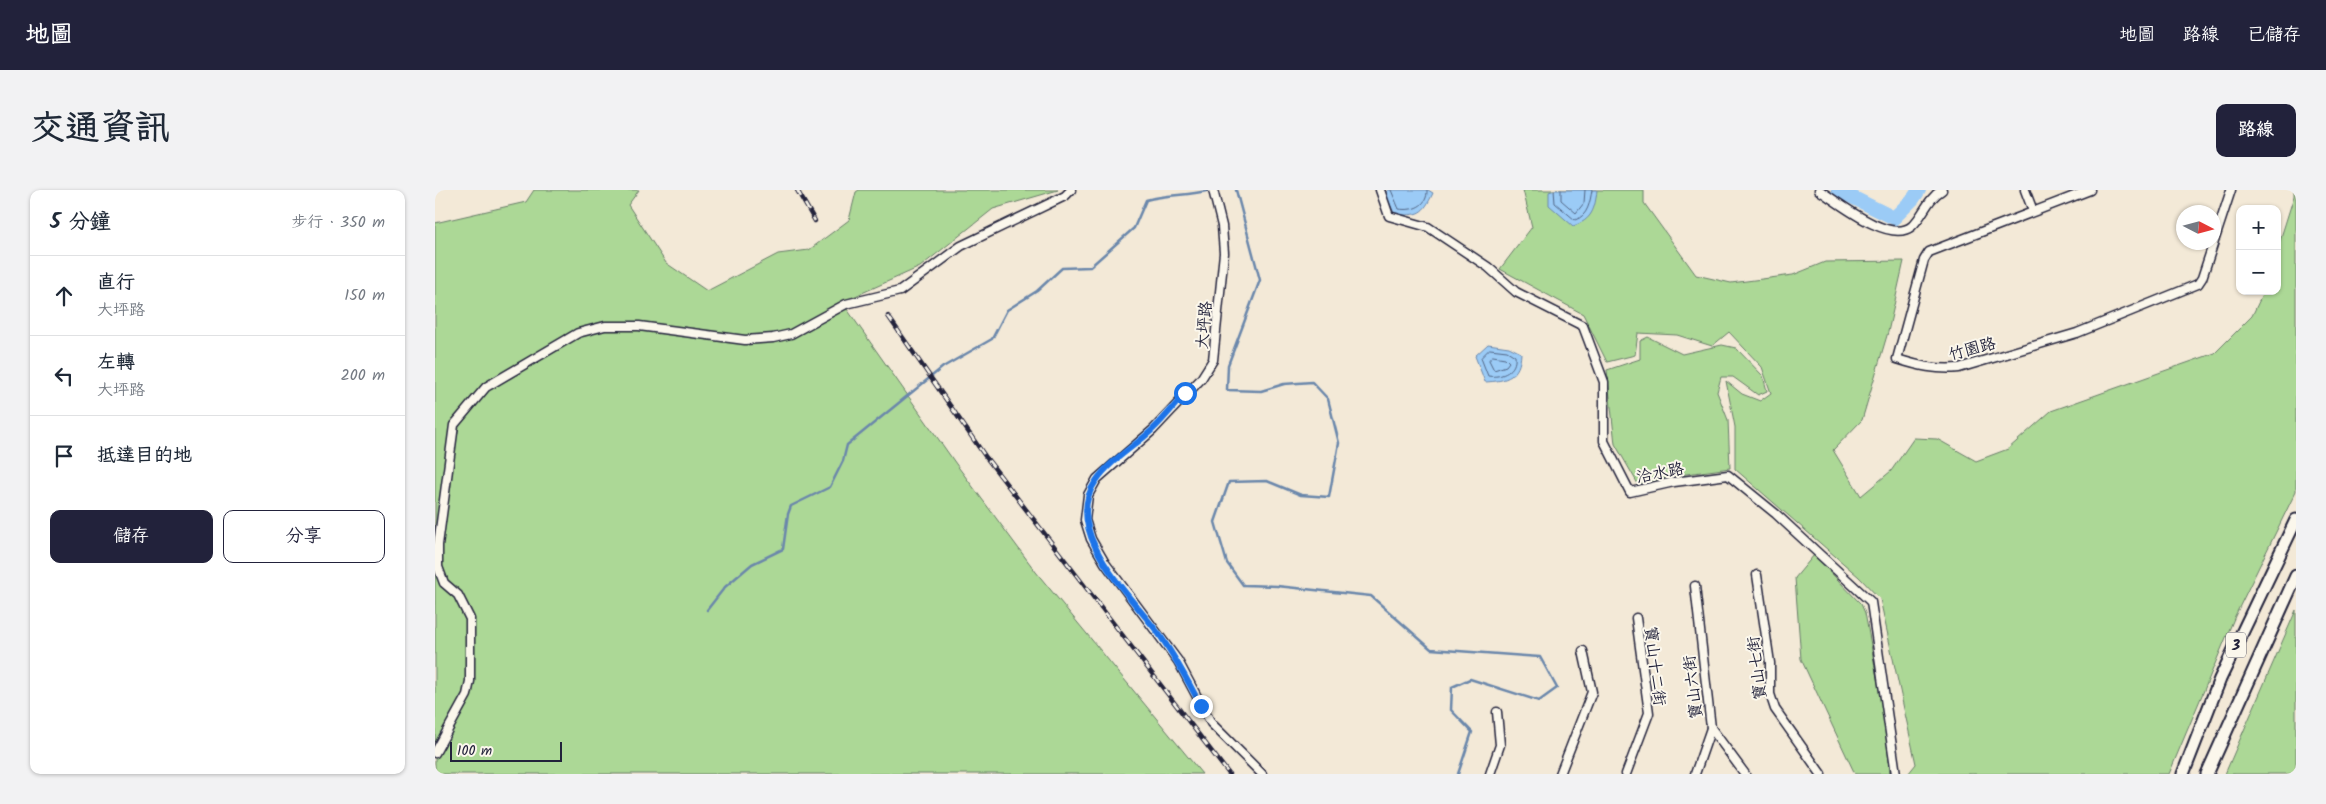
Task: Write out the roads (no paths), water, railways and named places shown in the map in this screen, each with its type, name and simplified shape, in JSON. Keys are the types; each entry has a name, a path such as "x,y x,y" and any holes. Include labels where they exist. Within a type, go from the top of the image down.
{"highway":[{"name":"3","path":"2183,774 2220,679 2296,520"},
{"name":"3","path":"2207,774 2296,576"}],"street":[{"path":"435,753 467,695 470,681 470,620 458,595 444,583 438,567 438,545 454,425 486,387 577,333 605,326 639,326 745,340 773,338 791,334 846,304 900,291 961,246 1065,196 1071,190"},
{"name":"大坪路","path":"1213,190 1223,226 1224,253 1213,360 1201,378 1153,430 1097,479 1088,495 1085,520 1091,539 1105,563 1178,661 1211,723 1263,774"},
{"name":"洽水路","path":"1380,190 1389,216 1429,227 1488,267 1516,292 1583,326 1604,382 1605,441 1630,492 1674,482 1729,475 1776,514 1871,602 1896,774"},
{"path":"1819,190 1876,226 1900,231 1913,225 1935,195 1942,190"},
{"path":"2025,190 2033,211"},
{"name":"竹園路","path":"2090,190 1929,252 1923,260 1897,359 1927,368 1959,368 2077,332 2198,284 2203,278 2231,190"},
{"name":"寶山七街","path":"1757,575 1770,663 1770,694 1775,709 1821,774"},
{"name":"寶山六街","path":"1695,586 1711,728 1745,774"},
{"name":"寶山十二街","path":"1626,774 1649,713 1636,618"},
{"path":"1560,774 1592,692 1583,651"},
{"path":"1490,774 1499,745 1497,712"},
{"path":"1695,774 1711,728"}],"water":[{"path":"1388,190 1428,190 1433,193 1423,210 1410,215 1395,215 1385,193"},
{"path":"1555,190 1597,190 1594,208 1584,221 1573,226 1549,205 1549,192"},
{"path":"1488,344 1509,347 1521,353 1518,368 1511,376 1506,379 1485,382 1475,356"}],"waterway":[{"path":"707,610 725,587 752,564 783,549 791,506 830,487 843,461 847,445 943,367 992,339 1007,310 1037,291 1062,268 1090,267 1134,228 1146,200 1210,190"},
{"path":"1236,190 1260,280 1228,365 1227,390 1261,391 1284,384 1312,382 1328,399 1339,443 1329,497 1301,495 1267,481 1229,482 1215,522 1227,563 1243,585 1277,586 1371,596 1431,649 1540,657 1557,688 1539,701 1470,679 1452,687 1451,710 1472,732 1458,774"},
{"path":"1838,190 1894,218 1913,199 1919,190"}],"railway":[{"path":"797,190 815,221"},
{"path":"888,316 985,456 1229,774"}]}
